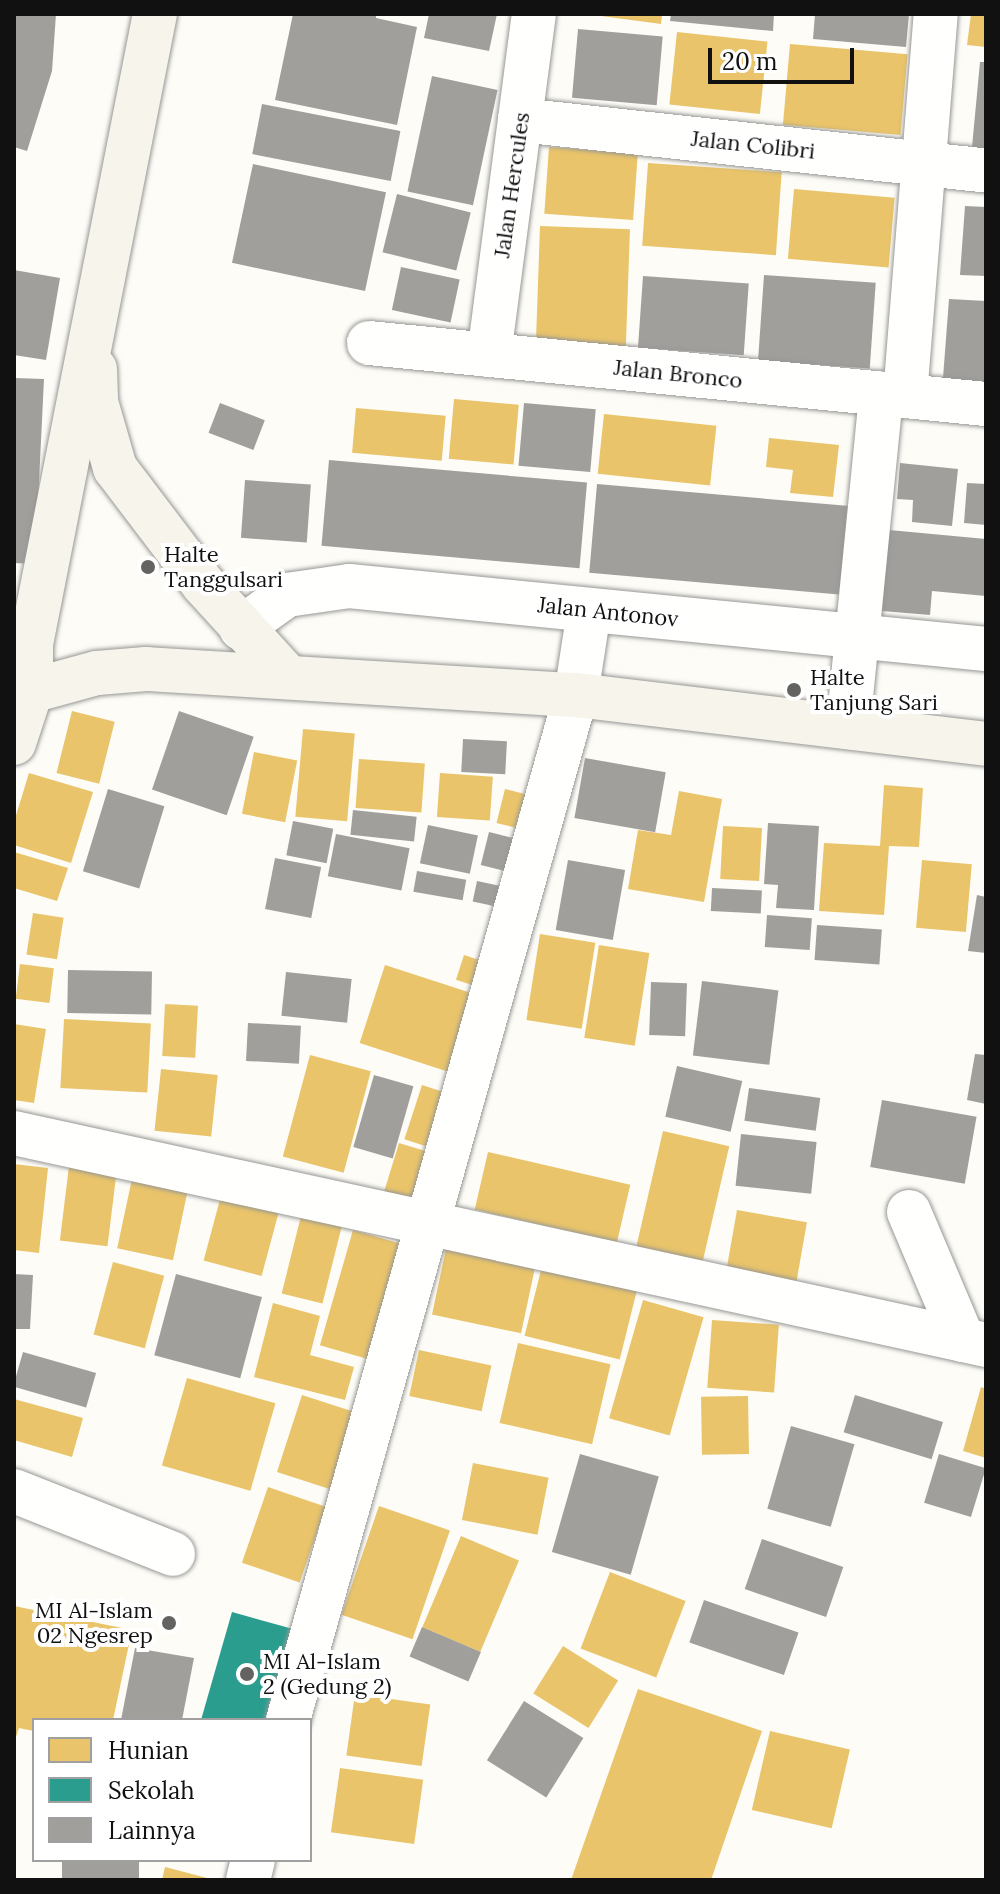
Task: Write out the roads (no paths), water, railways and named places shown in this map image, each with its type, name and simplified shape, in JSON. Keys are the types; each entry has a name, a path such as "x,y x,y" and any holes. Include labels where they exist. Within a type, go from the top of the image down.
{"main road":[{"path":"14,743 31,691 22,643 155,14"},
{"path":"93,318 96,402 115,468 160,532 241,628 288,677"},
{"path":"31,691 97,673 146,669 576,695 986,744"}],"street":[{"name":"Jalan Hercules","path":"489,355 534,14"},
{"path":"848,727 856,636 893,395 922,163 936,14"},
{"name":"Jalan Colibri","path":"520,120 986,171"},
{"name":"Jalan Bronco","path":"369,343 986,404"},
{"name":"Jalan Antonov","path":"241,628 287,595 316,588 349,586 986,649"},
{"path":"289,1718 425,1221 576,695 589,611"},
{"path":"14,1133 975,1342"},
{"path":"909,1212 975,1342"},
{"path":"14,1491 173,1554"}],"place":[{"name":"Halte Tanggulsari","path":"148,567"},
{"name":"Halte Tanjung Sari","path":"794,690"},
{"name":"MI Al-Islam 02 Ngesrep","path":"169,1623"},
{"name":"MI Al-Islam 2 (Gedung 2)","path":"247,1674"}]}
